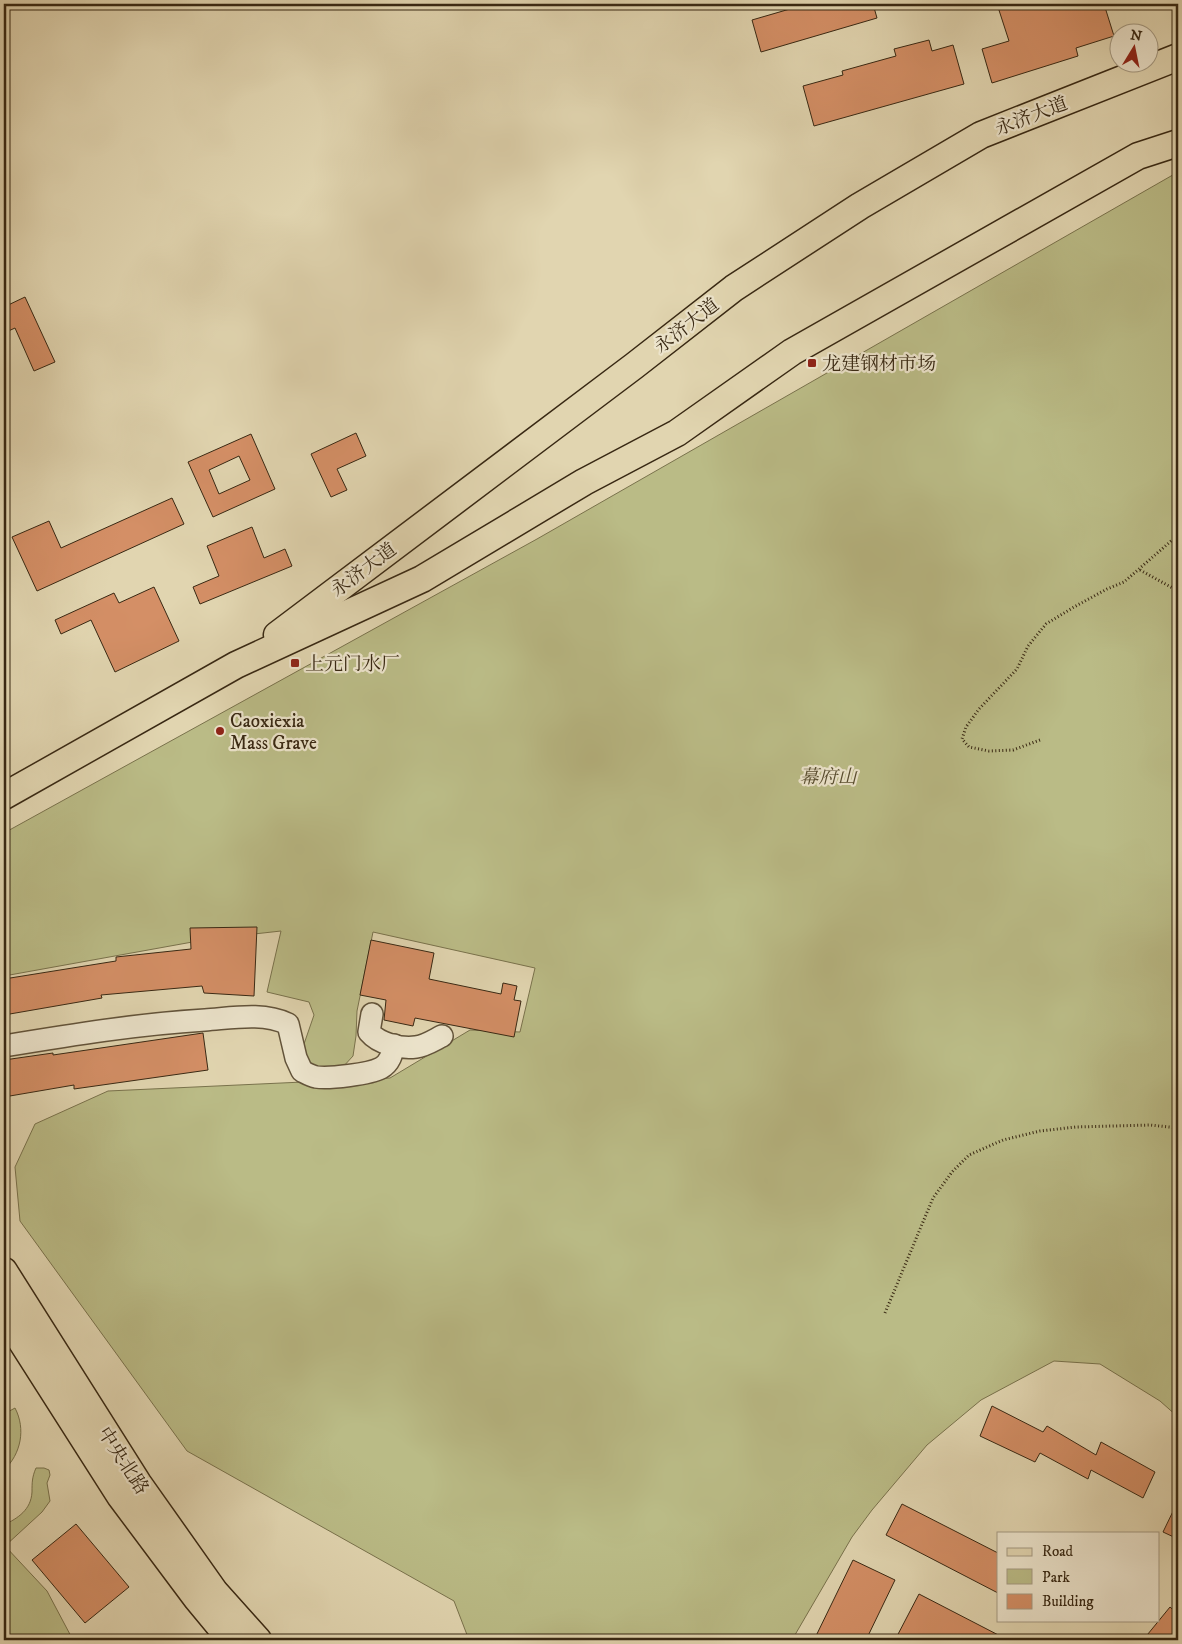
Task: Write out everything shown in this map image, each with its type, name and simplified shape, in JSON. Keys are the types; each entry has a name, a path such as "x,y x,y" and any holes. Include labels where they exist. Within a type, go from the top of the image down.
{"main road":[{"name":"永济大道","path":"236,665 634,366 734,288 860,206 981,135 1178,57"},
{"name":"永济大道","path":"4,796 236,665 422,579 584,482 677,433 800,348 1138,156 1178,143"},
{"name":"中央北路","path":"4,1271 138,1483 215,1592 258,1640"},
{"path":"4,1314 120,1496 196,1599 231,1640"}],"lane":[{"path":"372,1014 369,1032 375,1040 394,1045 416,1047 442,1036"},
{"path":"4,1046 161,1022 253,1016 276,1019 288,1024 296,1058 302,1071 314,1077 329,1077 372,1072 382,1068 388,1062 394,1045"}],"path":[{"path":"1040,740 1013,750 989,751 969,747 962,739 966,726 979,709 1017,670 1028,646 1046,624 1099,593 1124,582 1178,536"},
{"path":"1140,570 1178,591"},
{"path":"885,1313 933,1198 952,1172 969,1155 1003,1140 1040,1131 1076,1127 1150,1125 1178,1128"}],"green space":[{"name":"幕府山","path":"1178,172 1178,1417 1160,1401 1100,1364 1054,1361 981,1400 927,1445 872,1510 852,1537 792,1640 469,1640 454,1601 187,1451 20,1221 15,1167 35,1124 108,1091 390,1078 470,1030 520,1032 535,968 373,932 357,1011 353,1056 342,1068 313,1068 305,1059 304,1044 314,1015 309,1002 267,992 281,931 209,939 4,976 4,833 537,539"},
{"path":"15,1408 20,1424 20,1441 14,1457 4,1470 4,1414"},
{"path":"36,1468 49,1470 50,1475 47,1483 50,1501 42,1512 5,1546 47,1591 73,1640 4,1640 4,1525 23,1513 29,1504"}],"building":[{"path":"807,4 873,4 877,18 761,52 752,20"},
{"path":"997,4 1104,4 1110,23 1110,37 1076,48 1078,56 992,83 982,49 1009,41"},
{"path":"929,40 932,51 953,45 964,84 814,126 803,86 843,75 842,71 896,56 894,49"},
{"path":"25,297 55,362 34,371 15,328 4,333 4,307"},
{"path":"356,433 366,456 337,469 347,490 331,497 311,454"},
{"path":"251,434 275,489 213,517 188,462","holes":["239,456 250,480 219,494 209,470"]},
{"path":"172,498 184,524 37,591 12,537 49,521 61,548"},
{"path":"252,527 264,558 285,549 292,566 200,604 193,587 219,576 207,546"},
{"path":"154,587 179,641 115,672 91,620 61,634 55,620 114,593 119,603"},
{"path":"257,927 254,996 204,993 202,986 101,995 102,998 4,1015 4,979 116,961 116,957 191,949 190,928"},
{"path":"371,940 434,953 429,979 501,994 503,983 517,986 514,1000 521,1001 514,1037 415,1018 413,1026 384,1020 386,1000 360,995"},
{"path":"203,1033 208,1070 74,1089 74,1085 4,1097 4,1060 53,1053 53,1055"},
{"path":"992,1406 1043,1432 1047,1426 1096,1455 1101,1442 1155,1472 1143,1498 1091,1470 1088,1479 1040,1453 1035,1462 980,1436"},
{"path":"1178,1501 1178,1539 1163,1532"},
{"path":"902,1504 997,1552 997,1592 886,1535"},
{"path":"76,1524 129,1587 85,1623 32,1560"},
{"path":"853,1560 895,1580 866,1640 814,1640"},
{"path":"919,1594 1008,1640 895,1640"},
{"path":"1170,1607 1178,1614 1178,1640 1143,1640 1158,1622 1160,1622 1160,1619"}],"place":[{"name":"龙建钢材市场","path":"812,363"},
{"name":"上元门水厂","path":"295,663"},
{"name":"Caoxiexia Mass Grave","path":"220,731"}]}
